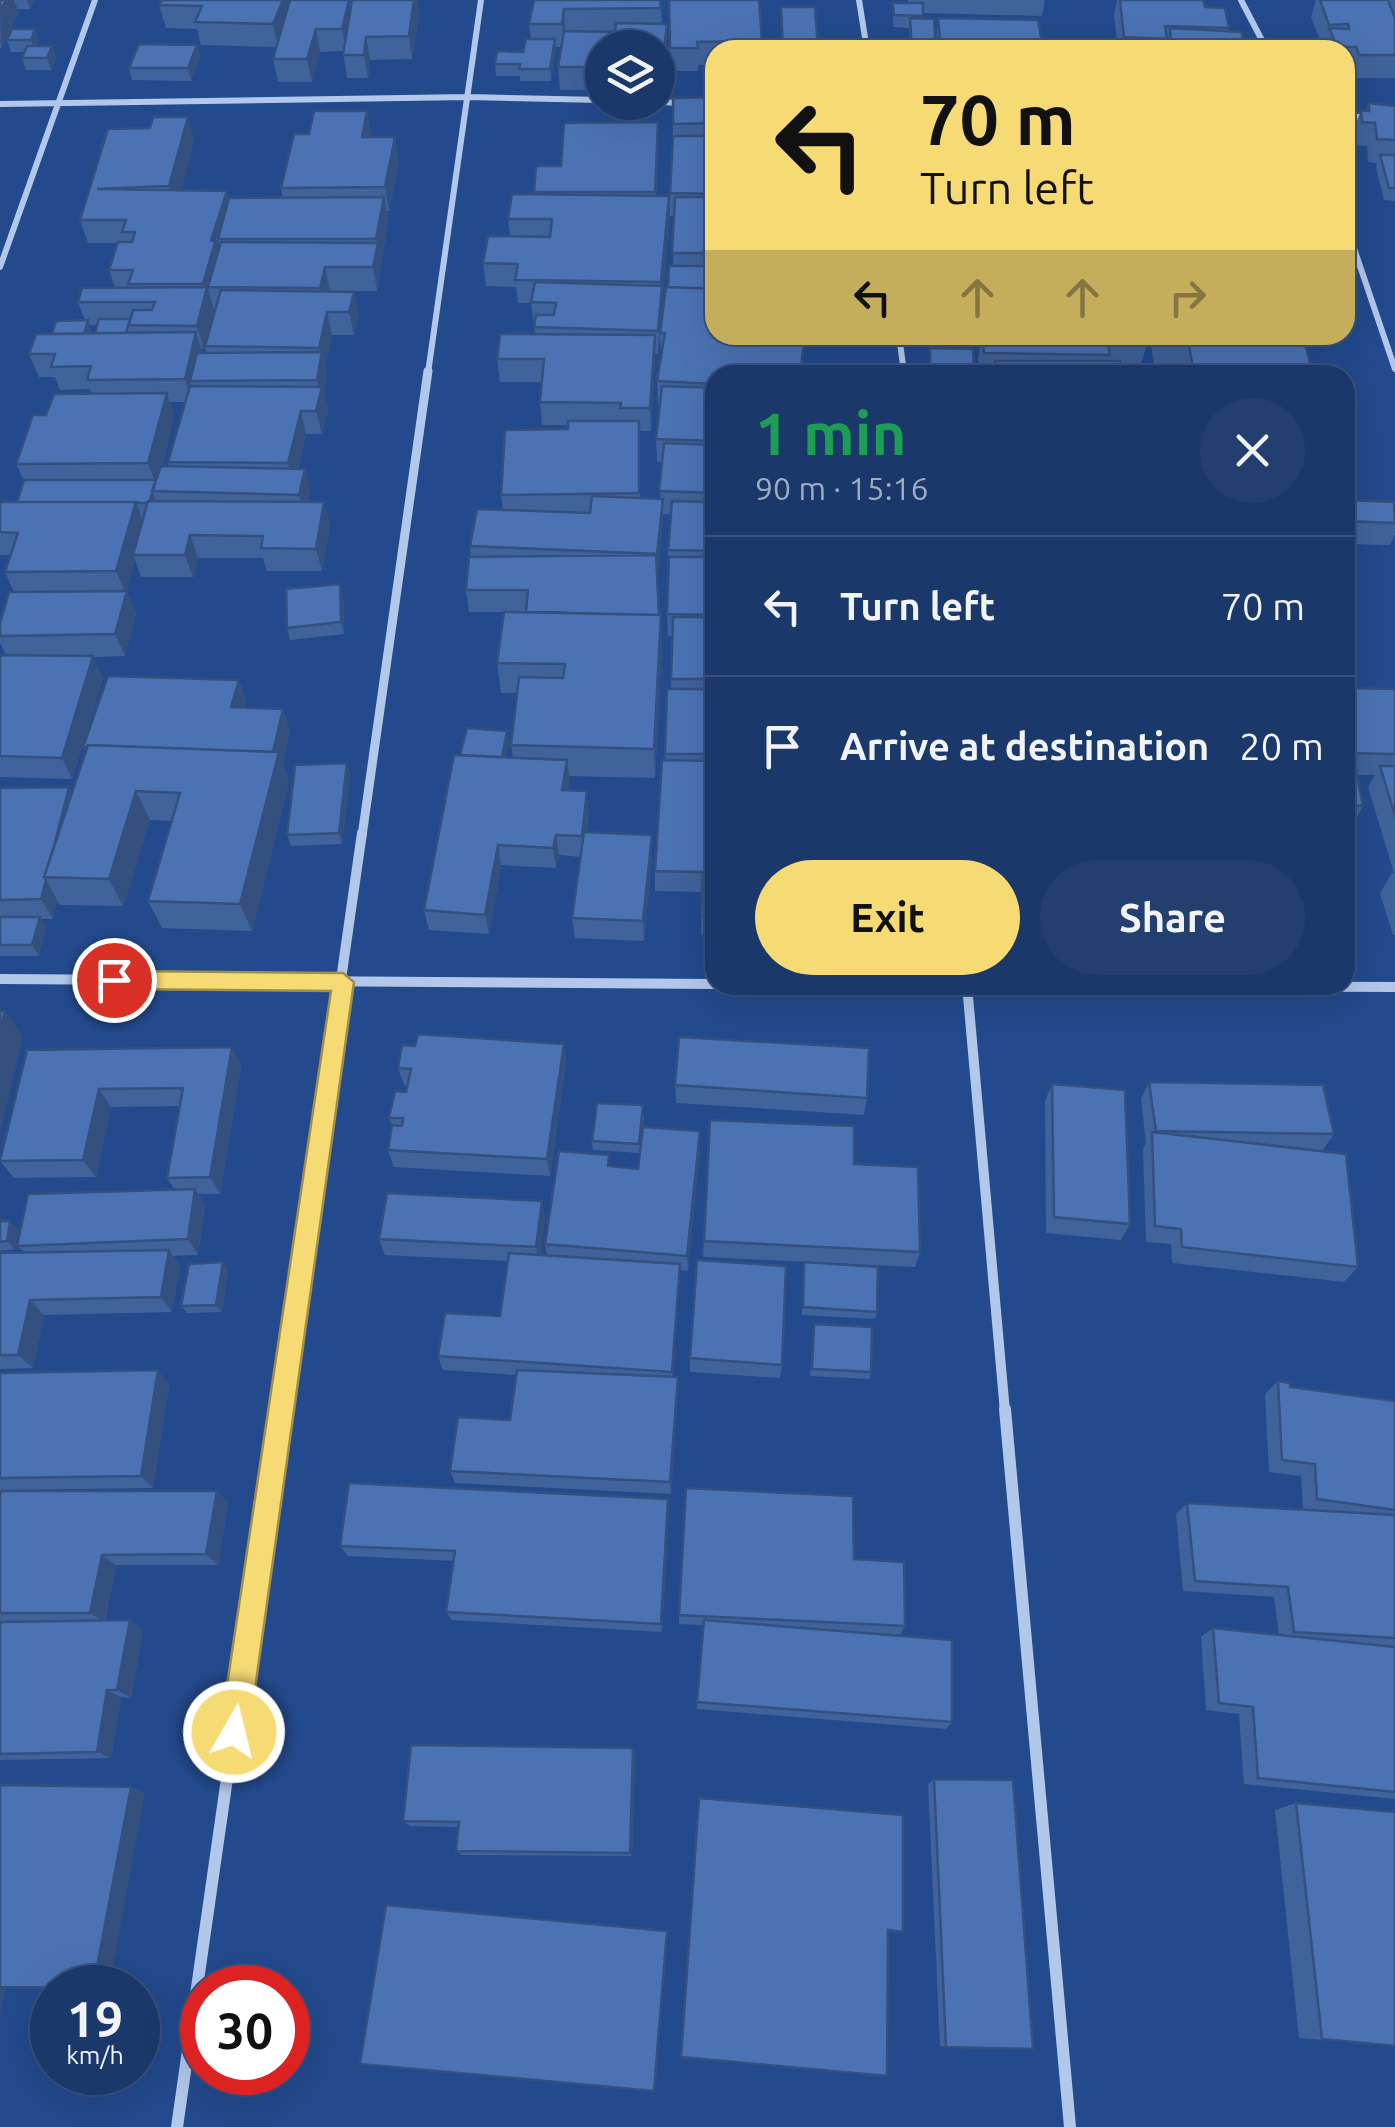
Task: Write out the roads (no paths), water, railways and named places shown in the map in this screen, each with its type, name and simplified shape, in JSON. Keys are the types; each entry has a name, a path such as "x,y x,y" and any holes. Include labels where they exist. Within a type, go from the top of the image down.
{"street":[{"path":"0,267 95,0"},
{"path":"178,2127 481,0"},
{"path":"859,0 865,40"},
{"path":"1240,0 1262,40"},
{"path":"0,104 469,96 585,99"},
{"path":"675,102 696,103"},
{"path":"1355,117 1395,117"},
{"path":"1355,251 1395,369"},
{"path":"0,979 705,984"},
{"path":"1355,987 1395,987"},
{"path":"968,995 1070,2127"}]}
